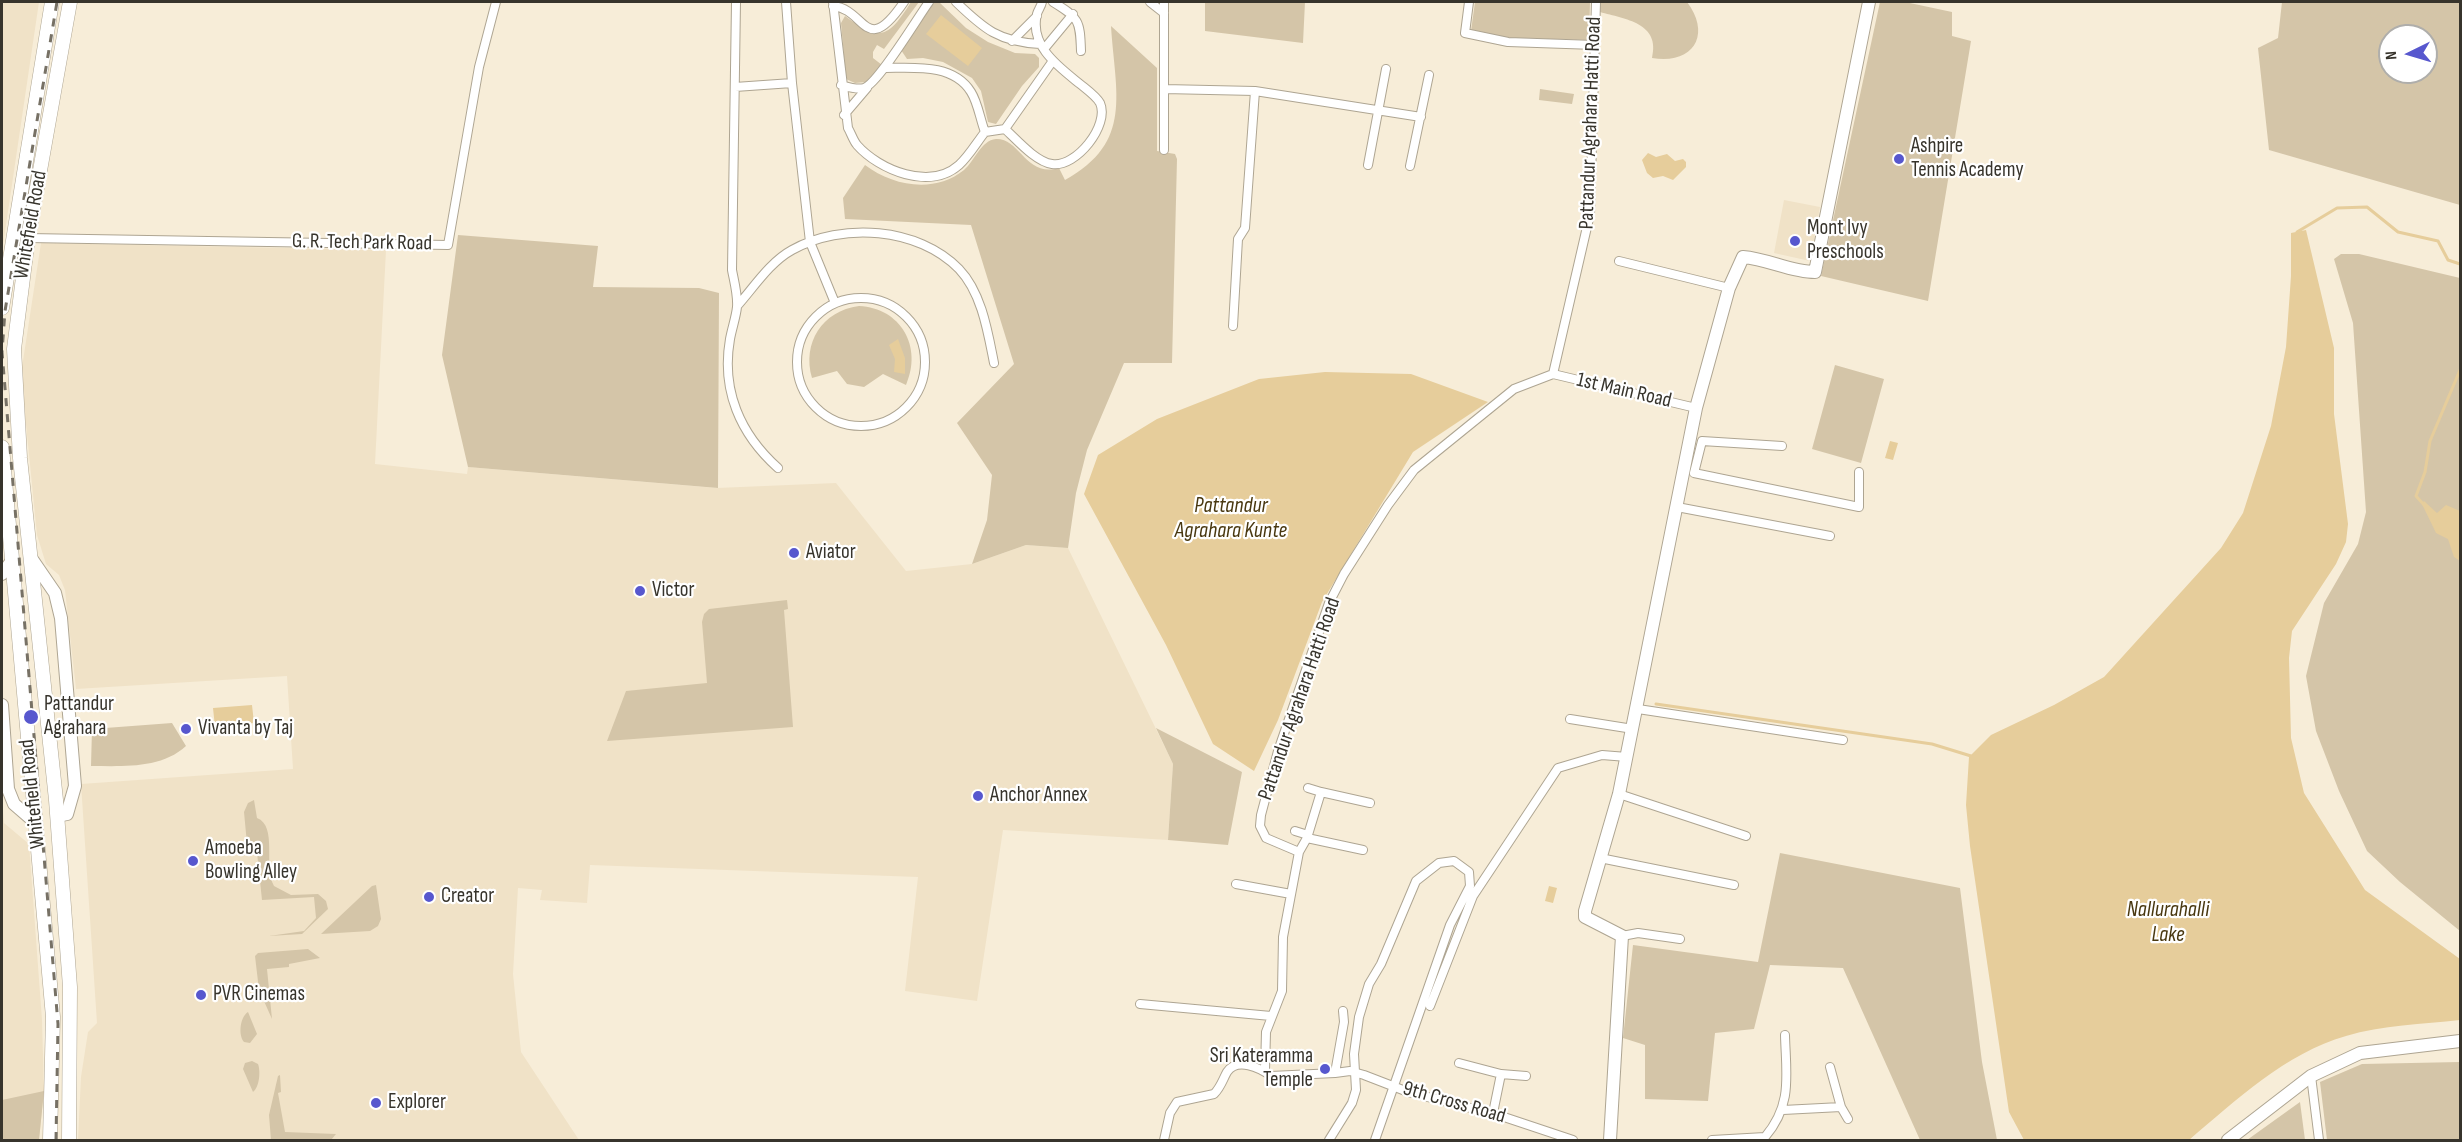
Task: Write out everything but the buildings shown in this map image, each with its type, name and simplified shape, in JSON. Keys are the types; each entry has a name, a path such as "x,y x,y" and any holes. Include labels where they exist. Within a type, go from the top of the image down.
{"main road":[{"name":"Whitefield Road","path":"2,308 52,2"},
{"name":"Whitefield Road","path":"69,1140 72,1017 57,816 30,557 14,349 28,238 70,2"},
{"name":"Whitefield Road","path":"2,447 53,1017 50,1140"}],"street":[{"name":"G. R. Tech Park Road","path":"28,238 448,245 479,66 496,2"},
{"path":"736,2 732,270 738,305 728,362 730,394 739,420 752,442 778,468"},
{"path":"786,2 792,83 810,242 835,303"},
{"path":"904,2 887,24 872,28 862,25 839,6 833,4 844,115 856,144 894,171 907,175 942,174 958,166 985,132 1005,129 1052,62"},
{"path":"844,115 884,69 929,2"},
{"path":"956,2 990,32 1012,42 1042,47"},
{"path":"1005,129 1043,161 1052,165 1069,160 1084,150 1094,136 1101,117 1100,104 1089,91 1052,62 1042,47 1037,16 1041,2"},
{"path":"1053,2 1072,14 1080,26 1081,51"},
{"path":"1150,2 1164,13"},
{"path":"1164,2 1164,150"},
{"path":"1469,2 1465,33 1508,42 1595,45"},
{"name":"Pattandur Agrahara Hatti Road","path":"1299,852 1266,838 1260,826 1261,815 1281,741 1329,603 1344,574 1388,505 1414,470 1514,389 1553,374 1590,214 1596,2"},
{"path":"1859,472 1859,507 1694,473 1692,455 1696,408 1729,288 1743,257 1815,272 1869,2"},
{"path":"1042,47 1072,14"},
{"path":"1012,42 1037,16"},
{"path":"884,69 927,68 954,74 970,91 985,132"},
{"path":"1368,165 1386,69"},
{"path":"1410,166 1429,75"},
{"path":"735,87 792,83"},
{"path":"841,85 867,88"},
{"path":"1164,89 1255,91 1421,117"},
{"path":"1233,326 1238,239 1245,228 1255,91"},
{"path":"738,305 775,262 792,250 810,242 830,235 875,233 898,237 938,252 960,270 975,294 994,363"},
{"path":"1619,261 1729,288"},
{"path":"854,298 874,298 892,305 908,317 919,334 925,352 925,372 919,391 908,407 892,419 872,426 852,426 832,420 815,408 803,391 797,371 801,340 805,330 818,314 835,303 854,298"},
{"name":"1st Main Road","path":"1553,374 1696,408"},
{"path":"1680,939 1638,933 1622,936 1585,917 1585,911 1619,794 1677,507 1692,455 1702,441 1782,446"},
{"path":"1677,507 1830,536"},
{"name":"Whitefield Road","path":"30,557 55,593 66,667 75,786 68,814 57,816"},
{"path":"2,574 11,562"},
{"path":"2,705 8,789 14,804 36,823"},
{"path":"1638,709 1843,740"},
{"path":"1570,719 1633,729"},
{"path":"1430,1006 1473,896 1558,768 1602,755 1627,757"},
{"path":"1308,788 1370,803"},
{"path":"1164,1140 1170,1113 1177,1102 1214,1094 1228,1071 1235,1065 1265,1070 1265,1044 1271,1016 1282,991 1281,947 1299,852 1308,837 1322,792"},
{"path":"1619,794 1746,836"},
{"path":"1295,831 1308,837 1363,850"},
{"path":"1600,858 1734,885"},
{"path":"1329,1140 1352,1102 1356,1090 1354,1054 1359,1017 1368,984 1381,964 1416,881 1439,863 1454,861 1469,872 1470,886 1450,925 1375,1140"},
{"path":"1236,884 1291,894"},
{"path":"1610,1140 1622,936"},
{"path":"1140,1004 1271,1016"},
{"path":"1335,1073 1344,1022 1343,1011"},
{"path":"1712,1140 1765,1137 1783,1110 1786,1095 1785,1035"},
{"path":"2228,1140 2311,1076 2360,1053 2460,1041"},
{"path":"1459,1063 1501,1074 1526,1076"},
{"path":"1830,1067 1848,1119"},
{"name":"9th Cross Road","path":"1265,1070 1271,1076 1356,1072 1394,1086 1493,1113 1573,1140"},
{"path":"1493,1113 1501,1074"},
{"path":"2311,1076 2319,1140"},
{"path":"1783,1110 1842,1107"}],"shaded area":[{"path":"2,2 39,2 2,252"},
{"path":"911,2 919,2 884,49 877,45 873,52 873,58 882,65 866,82 855,83 846,79 841,23 845,16 867,30 882,33 895,24"},
{"path":"939,2 966,28 988,42 1015,53 1035,54 1039,58 1039,67 1022,86 996,124 988,122 981,91 972,78 943,62 923,58 907,59 901,50 934,3"},
{"path":"1205,2 1305,2 1303,43 1205,31"},
{"path":"1475,2 1590,2 1589,40 1510,38 1471,31"},
{"path":"1600,2 1687,2 1698,26 1698,36 1688,52 1678,57 1652,58 1653,46 1646,30 1630,20 1600,12"},
{"name":"Ashpire Tennis Academy","path":"1880,2 1905,2 1952,12 1952,36 1971,41 1928,301 1821,276"},
{"path":"2282,2 2460,2 2460,205 2269,150 2258,48 2278,38"},
{"path":"1111,26 1157,68 1157,151 1175,154 1177,159 1172,363 1124,363 1087,450 1076,493 1068,548 1026,545 972,564 987,520 992,475 957,423 1014,364 971,225 845,219 843,198 865,165 888,178 927,185 952,178 964,170 986,143 996,139 1004,140 1039,168 1048,170 1059,168 1065,180 1087,165 1102,149 1111,132 1116,94"},
{"path":"1540,89 1574,94 1572,104 1539,100"},
{"path":"1784,200 1820,207 1810,261 1774,253"},
{"path":"458,235 598,246 593,287 699,288 719,293 718,488 468,467 442,355"},
{"path":"41,243 386,250 375,464 467,474 468,467 717,488 836,483 906,571 972,564 1026,545 1068,548 1173,764 1168,840 1003,830 977,1001 905,991 918,877 590,865 587,903 540,900 542,890 518,888 513,974 521,1052 579,1140 78,1140 81,1077 88,1032 97,1023 81,784 293,769 287,676 76,689 65,590 59,575 46,564 37,535 21,374"},
{"path":"2341,254 2359,254 2460,278 2460,931 2400,882 2367,851 2339,791 2316,731 2306,676 2324,603 2358,544 2366,512 2353,323 2334,259"},
{"path":"859,306 874,308 886,314 905,332 912,357 911,371 906,385 883,374 864,387 847,384 837,371 812,378 810,353 818,331 835,314"},
{"path":"1835,365 1884,379 1861,463 1812,449"},
{"path":"787,600 788,609 784,610 793,727 607,741 626,691 707,683 702,622 704,614 709,609"},
{"path":"172,723 186,746 165,759 141,765 91,766 92,729"},
{"path":"1156,728 1242,772 1228,845 1168,840 1173,764"},
{"path":"2,796 4,823 29,844 42,1020 44,1091 39,1140 2,1140"},
{"path":"254,800 257,818 267,829 271,878 274,886 291,895 318,894 326,901 328,909 302,934 269,936 304,931 316,918 314,897 262,900 256,843 247,844 244,812 248,803"},
{"path":"1780,853 1960,888 1982,1062 1997,1140 1920,1140 1843,968 1770,965 1754,1029 1715,1033 1708,1101 1645,1099 1645,1045 1623,1038 1633,945 1758,962"},
{"path":"376,885 381,919 378,926 370,931 321,934 372,886"},
{"path":"308,949 320,958 289,964 289,967 267,969 272,1019 259,990 255,956 258,953"},
{"path":"248,1012 257,1034 250,1043 244,1042 241,1031 243,1018"},
{"path":"252,1061 258,1064 259,1071 258,1083 253,1092 243,1069 245,1063"},
{"path":"2460,1062 2460,1140 2327,1140 2320,1082 2362,1064"},
{"path":"280,1075 281,1092 278,1093 285,1132 336,1134 331,1140 271,1140 269,1115"},
{"path":"44,1091 39,1140 2,1140 2,1100"},
{"path":"2300,1102 2305,1140 2247,1140"}],"water":[{"path":"941,15 982,48 968,66 926,34"},
{"path":"1648,153 1656,157 1667,154 1675,161 1683,159 1686,167 1673,180 1663,176 1653,178 1647,173 1642,160"},
{"name":"Nallurahalli Lake","path":"2306,230 2334,348 2334,414 2348,524 2346,542 2336,564 2292,631 2289,658 2291,738 2304,793 2365,890 2460,959 2460,1020 2374,1029 2324,1044 2282,1066 2262,1080 2189,1140 2024,1140 2009,1112 1970,846 1966,805 1969,757 1991,735 2054,705 2104,677 2221,548 2243,513 2271,426 2286,347 2291,276 2291,233"},
{"path":"898,339 905,358 905,374 894,372 895,359 889,345"},
{"name":"Pattandur Agrahara Kunte","path":"1325,372 1411,374 1488,402 1413,452 1322,602 1278,720 1254,771 1213,744 1166,645 1084,494 1098,455 1157,419 1259,379"},
{"path":"1890,441 1898,443 1893,460 1885,458"},
{"path":"2424,501 2437,513 2446,505 2460,511 2460,561 2454,557 2448,539 2436,533 2422,504"},
{"path":"252,705 254,723 215,727 213,708"},
{"path":"1549,886 1557,888 1553,903 1545,901"}],"waterway":[{"path":"2297,232 2337,208 2367,207 2398,232 2438,241 2448,260 2460,264"},
{"path":"2425,506 2416,496 2425,472 2430,441 2460,370"},
{"path":"1656,704 1932,744 1971,756"}],"railway":[{"path":"56,1140 58,1024 2,352 5,311 57,2"}],"place":[{"name":"Ashpire Tennis Academy","path":"1899,159"},
{"name":"Mont Ivy Preschools","path":"1795,241"},
{"name":"Aviator","path":"794,553"},
{"name":"Victor","path":"640,591"},
{"name":"Pattandur Agrahara","path":"31,717"},
{"name":"Vivanta by Taj","path":"186,729"},
{"name":"Anchor Annex","path":"978,796"},
{"name":"Amoeba Bowling Alley","path":"193,861"},
{"name":"Creator","path":"429,897"},
{"name":"PVR Cinemas","path":"201,995"},
{"name":"Sri Kateramma Temple","path":"1325,1069"},
{"name":"Explorer","path":"376,1103"}]}
